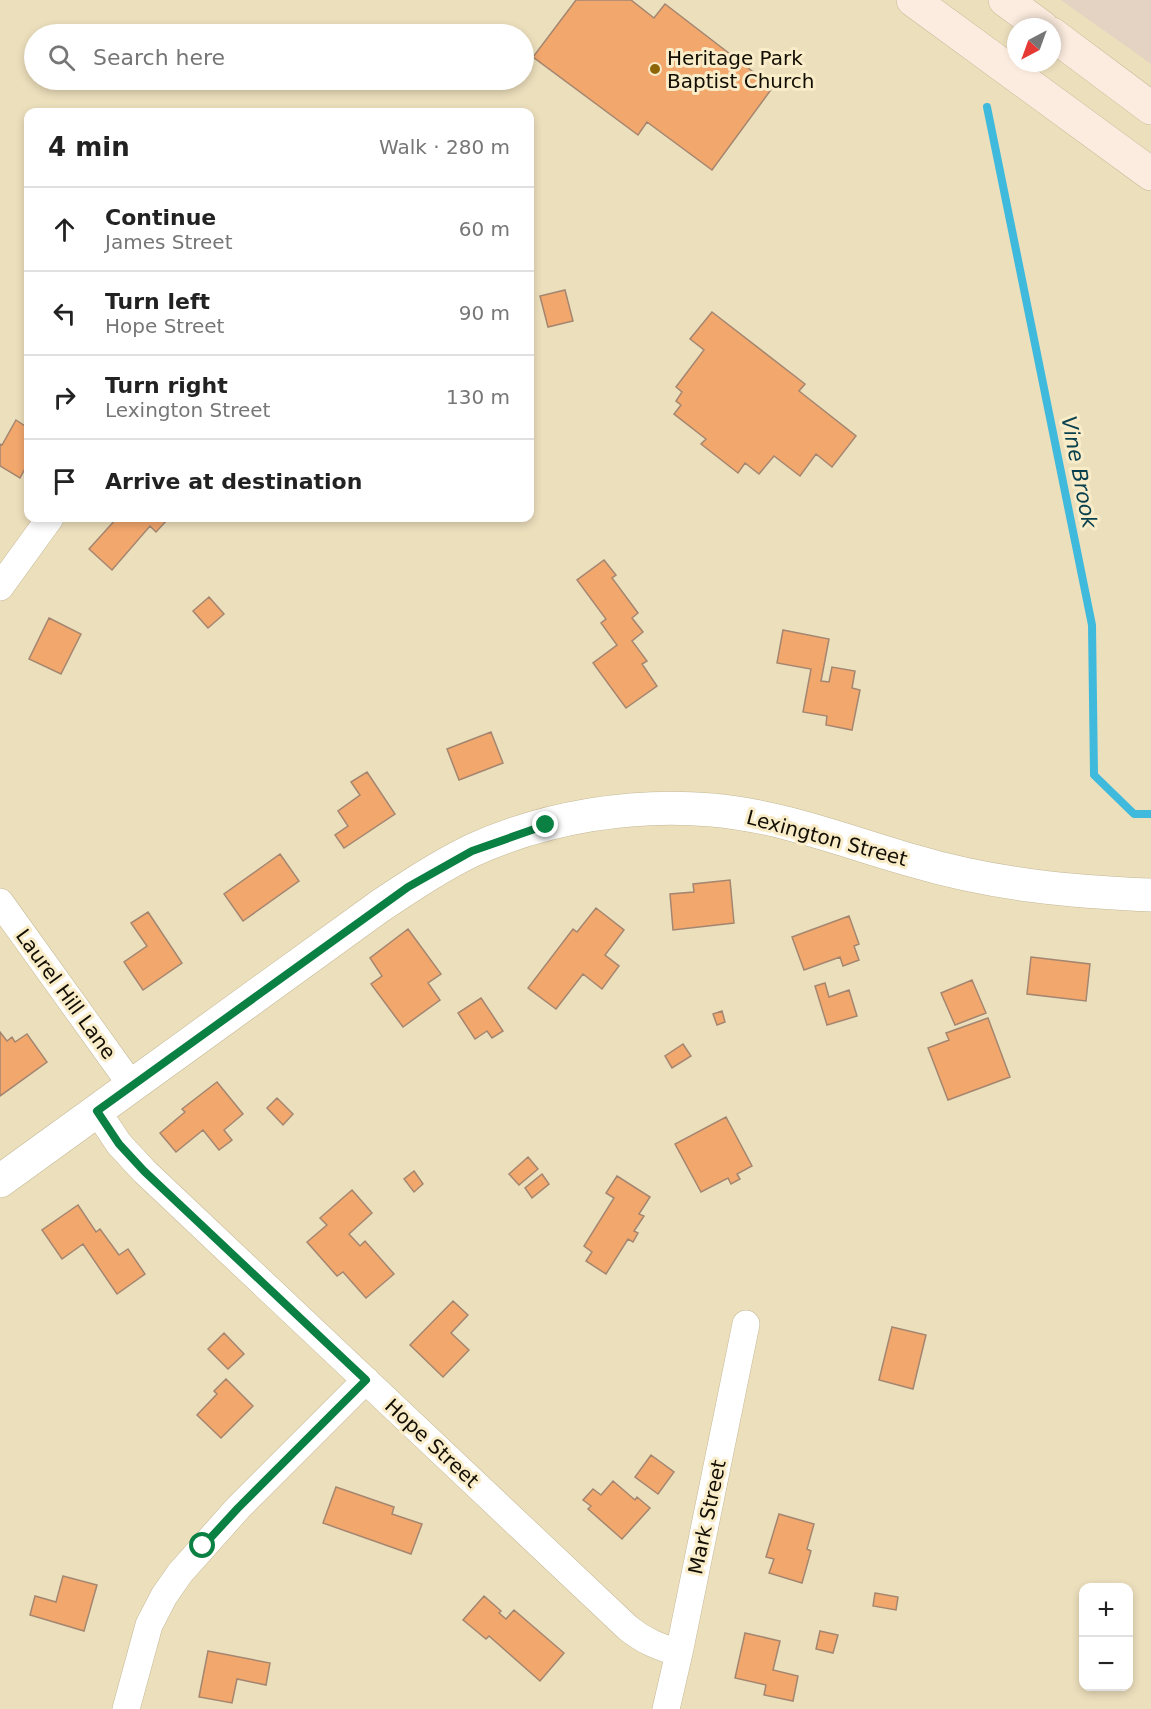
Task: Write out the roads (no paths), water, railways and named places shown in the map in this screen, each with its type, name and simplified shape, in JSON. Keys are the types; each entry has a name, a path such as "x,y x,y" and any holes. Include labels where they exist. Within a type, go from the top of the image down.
{"main road":[{"path":"913,0 1151,174"},
{"path":"1005,0 1030,18"},
{"path":"1061,41 1151,108"}],"street":[{"path":"0,587 47,522"},
{"name":"Lexington Street","path":"0,1182 380,906 427,875 489,844 528,830 577,817 661,808 742,813 803,826 915,862 982,877 1057,890 1151,895"},
{"name":"Laurel Hill Lane","path":"0,902 132,1086"},
{"name":"Hope Street","path":"97,1111 119,1144 144,1171 628,1628 642,1639 679,1653"},
{"name":"Mark Street","path":"666,1709 746,1324"},
{"path":"126,1709 149,1625 164,1596 180,1573 238,1508 366,1380"}],"waterway":[{"name":"Vine Brook","path":"987,107 1092,625 1094,775 1134,814 1151,814"}],"place":[{"name":"Heritage Park Baptist Church","path":"655,69"}]}
